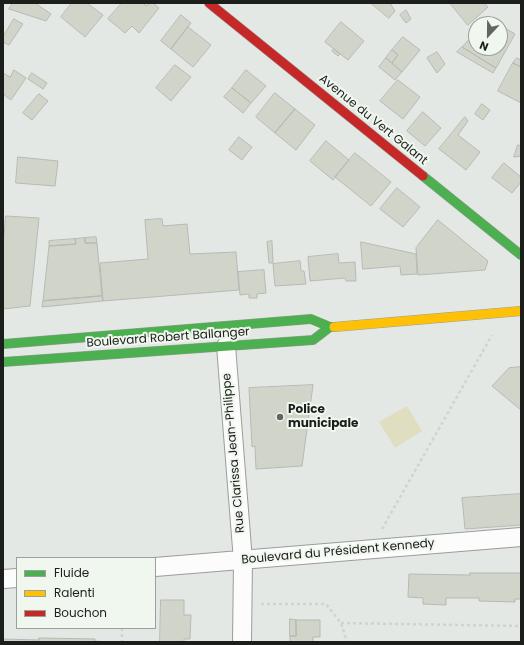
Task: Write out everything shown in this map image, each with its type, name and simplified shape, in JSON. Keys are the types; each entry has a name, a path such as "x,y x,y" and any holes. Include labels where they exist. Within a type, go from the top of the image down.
{"main road":[{"name":"Avenue du Vert Galant","path":"209,3 521,255"},
{"name":"Boulevard Robert Ballanger","path":"3,344 311,319 330,326 521,311"},
{"name":"Boulevard Robert Ballanger","path":"3,362 314,340 330,326"}],"street":[{"name":"Rue Clarissa Jean-Philippe","path":"226,346 243,561 244,604 242,642"},
{"name":"Boulevard du Président Kennedy","path":"156,567 521,537"},
{"path":"3,579 16,578"}],"path":[{"path":"370,550 505,312"},
{"path":"244,604 326,604 341,623 347,642"},
{"path":"341,623 521,626"},
{"path":"122,629 122,642"}],"green space":[{"path":"407,406 422,431 395,448 379,422"}],"building":[{"path":"13,3 35,3 51,14 46,21 9,9"},
{"path":"72,3 87,3 103,15 85,37 61,17"},
{"path":"122,3 142,3 147,6 149,3 153,3 159,8 139,33 132,26 125,33 108,19"},
{"path":"371,3 390,3 395,11 389,18"},
{"path":"450,3 484,3 488,7 478,16 468,16 468,25"},
{"path":"406,10 411,19 406,23 400,15"},
{"path":"181,15 191,23 171,49 161,41"},
{"path":"14,19 23,24 9,45 3,42 3,37"},
{"path":"341,22 364,41 348,60 325,42"},
{"path":"188,27 211,45 193,67 171,49"},
{"path":"508,30 515,34 508,47"},
{"path":"403,37 420,50 402,72 392,63 398,55 392,50"},
{"path":"468,41 468,51 462,47"},
{"path":"462,47 468,51 468,56 477,56 496,68 493,73 457,52"},
{"path":"334,49 340,54 338,56 332,51"},
{"path":"392,50 398,55 392,63 386,58"},
{"path":"437,52 445,64 437,73 427,58"},
{"path":"477,56 503,56 496,68"},
{"path":"386,58 402,72 395,80 379,67"},
{"path":"517,58 521,60 521,67 513,63"},
{"path":"513,63 521,67 521,103 498,91"},
{"path":"175,65 191,77 171,101 156,88"},
{"path":"14,70 26,78 11,100 3,94 3,73 10,77"},
{"path":"246,70 266,86 251,103 232,88"},
{"path":"32,73 47,83 43,89 28,79"},
{"path":"398,80 420,97 403,119 380,101"},
{"path":"232,88 251,103 243,113 224,97"},
{"path":"275,93 295,109 275,133 256,117"},
{"path":"39,94 48,101 32,120 23,113"},
{"path":"482,104 490,110 483,120 475,114"},
{"path":"295,109 315,125 296,150 275,133"},
{"path":"423,112 441,128 425,146 407,131"},
{"path":"465,117 468,121 458,135 480,152 466,170 439,149"},
{"path":"239,137 252,147 242,160 229,150"},
{"path":"326,141 349,160 333,180 310,161"},
{"path":"518,145 521,146 521,156 514,157"},
{"path":"355,153 391,182 371,206 335,177"},
{"path":"18,157 58,161 55,186 16,183"},
{"path":"504,163 521,177 521,182 512,193 492,178"},
{"path":"397,188 420,207 403,227 380,209"},
{"path":"6,216 39,218 30,306 3,309 3,247"},
{"path":"162,219 163,226 187,224 190,254 236,252 239,290 103,301 100,263 148,259 145,220"},
{"path":"438,220 488,261 485,270 418,275 416,248"},
{"path":"96,237 97,243 85,243 85,238"},
{"path":"85,238 85,243 97,243 102,296 43,301 49,246 76,244 75,239"},
{"path":"75,239 76,244 49,246 49,241"},
{"path":"272,241 273,263 269,263 267,242"},
{"path":"361,242 416,254 417,274 401,275 400,266 363,269"},
{"path":"338,254 339,263 355,262 356,281 346,281 345,278 310,281 308,257"},
{"path":"300,261 301,271 304,271 306,284 275,286 273,264"},
{"path":"264,270 266,293 257,294 257,298 249,298 249,294 240,295 238,272"},
{"path":"102,296 103,301 42,307 43,301"},
{"path":"521,367 521,410 492,386 509,368"},
{"name":"Police municipale","path":"313,385 302,466 256,469 255,446 252,447 249,388"},
{"path":"521,494 521,525 465,529 462,498"},
{"path":"470,573 521,573 521,599 515,599 515,602 479,601 479,598 446,598 446,605 423,604 423,598 408,597 409,574 470,575"},
{"path":"161,600 184,600 184,615 191,615 190,639 184,639 184,642 160,642"},
{"path":"290,619 296,620 296,636 290,636"},
{"path":"296,620 320,620 320,637 313,637 313,642 290,642 290,636 296,636"},
{"path":"39,638 95,639 95,641 106,642 3,642 3,639 39,640"}],"traffic: fast":[{"path":"423,176 521,255"},
{"path":"3,344 311,319 330,327 334,327"},
{"path":"3,362 313,340 330,327"}],"traffic: slow":[{"path":"334,327 521,311"}],"traffic: jam":[{"path":"209,3 423,176"}],"place":[{"name":"Police municipale","path":"280,417"}]}
